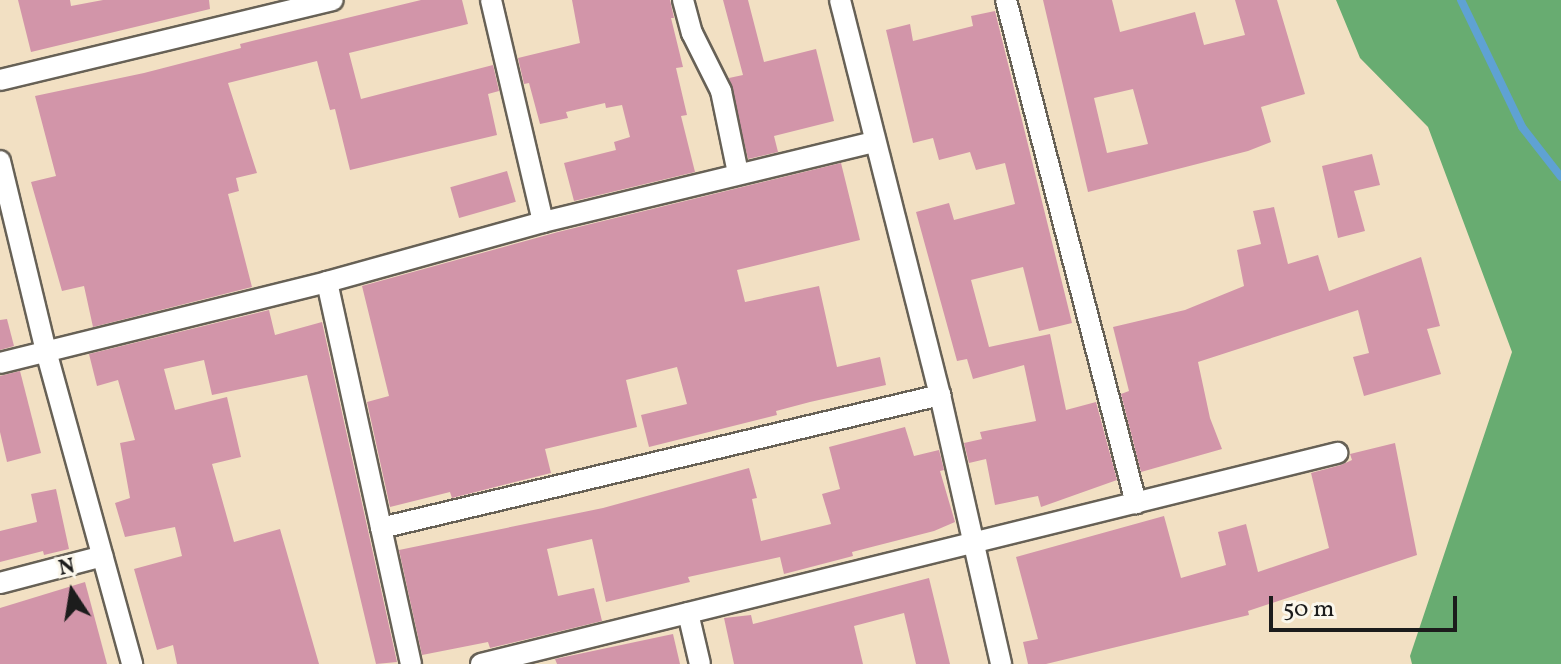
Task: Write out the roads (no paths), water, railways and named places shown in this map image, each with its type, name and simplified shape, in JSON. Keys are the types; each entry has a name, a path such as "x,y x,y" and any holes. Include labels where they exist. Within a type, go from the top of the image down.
{"street":[{"path":"0,80 333,0"},
{"path":"491,0 543,222"},
{"path":"683,0 692,33 721,91 738,173"},
{"path":"1006,0 1136,503"},
{"path":"846,2 874,142 940,395 1001,664"},
{"path":"0,363 327,282 543,222 874,142"},
{"path":"0,161 46,351 132,664"},
{"path":"327,282 411,664"},
{"path":"381,528 940,395"},
{"path":"481,664 1337,453"},
{"path":"0,583 103,556"},
{"path":"688,613 700,664"}],"waterway":[{"path":"1461,0 1522,127 1561,177"}]}
